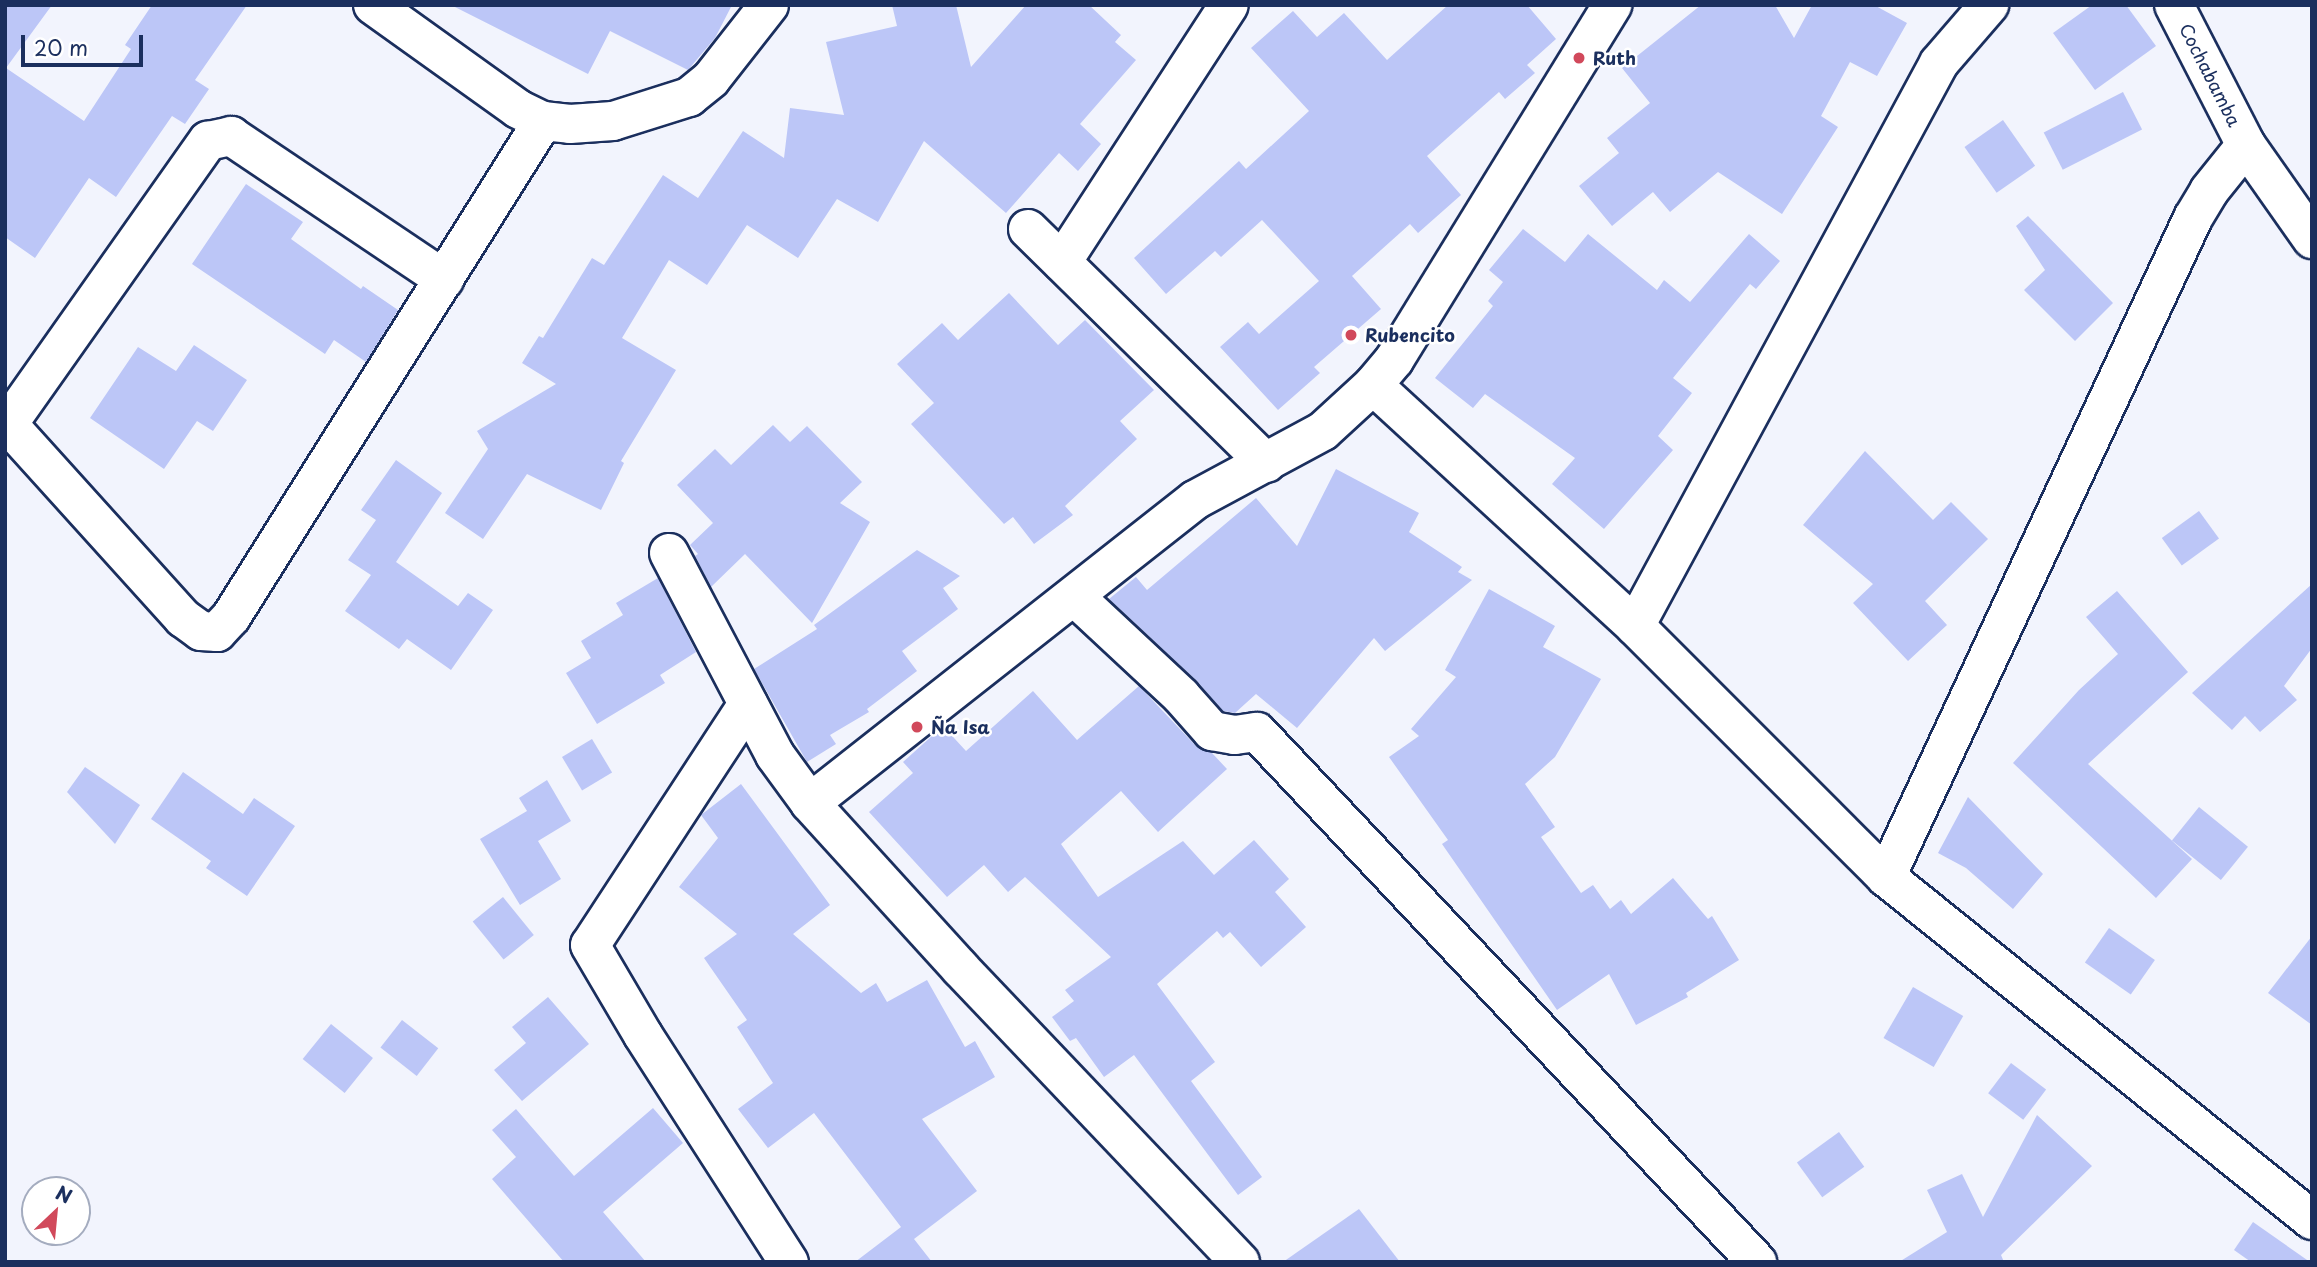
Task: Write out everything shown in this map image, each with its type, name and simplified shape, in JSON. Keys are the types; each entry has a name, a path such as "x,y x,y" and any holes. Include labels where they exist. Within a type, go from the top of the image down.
{"street":[{"path":"373,5 518,109 543,121 569,124 613,121 689,97 711,79 769,5"},
{"path":"1062,262 1229,5"},
{"path":"810,803 1195,500 1323,431 1373,385 1394,360 1612,5"},
{"path":"1635,626 1939,63 1989,5"},
{"name":"Cochabamba","path":"2174,5 2246,145 2312,239"},
{"path":"444,279 232,136 208,141 6,422 183,618 201,631 217,632 231,618 444,279 543,121"},
{"path":"1886,877 2193,218 2222,174 2246,145"},
{"path":"1028,229 1266,463"},
{"path":"1373,385 1635,626 1886,877 2312,1220"},
{"path":"669,553 775,755 810,803 960,968 1240,1262"},
{"path":"1075,597 1181,696 1212,731 1236,735 1257,732 1757,1262"},
{"path":"748,704 590,945 643,1035 789,1262"}],"building":[{"path":"5,5 52,5 6,68 84,121 131,49 125,45 152,5 247,5 195,80 209,89 185,124 172,116 116,197 89,178 35,258 5,237"},
{"path":"451,5 732,5 715,38 688,70 610,31 588,74"},
{"path":"892,5 956,5 971,67 1026,5 1089,5 1121,35 1115,42 1136,60 1080,124 1101,144 1078,171 1059,153 1006,213 924,141 878,222 837,199 798,258 747,225 707,285 669,260 622,338 676,370 621,461 624,463 601,510 527,474 483,539 445,513 488,449 477,431 556,384 522,363 539,336 543,338 592,258 604,265 663,175 698,198 743,131 784,158 790,108 844,115 826,42 897,26"},
{"path":"1448,5 1527,5 1556,39 1527,65 1535,73 1505,99 1499,92 1427,156 1461,195 1418,233 1410,224 1352,276 1381,309 1314,367 1320,373 1278,410 1220,347 1248,322 1259,334 1319,281 1262,220 1221,257 1215,251 1166,294 1134,258 1239,161 1246,169 1309,111 1251,48 1293,11 1317,37 1344,13 1387,60"},
{"path":"1701,5 1775,5 1794,38 1812,5 1874,5 1907,23 1877,76 1850,62 1821,116 1838,127 1782,214 1718,172 1670,212 1653,192 1612,226 1579,186 1619,153 1607,138 1650,103 1622,68"},
{"path":"2092,5 2126,5 2156,46 2095,90 2053,33"},
{"path":"2123,92 2142,129 2063,170 2044,132"},
{"path":"2003,120 2035,166 1997,193 1964,147"},
{"path":"246,184 303,222 291,239 361,289 363,286 398,310 366,362 334,340 325,354 192,264"},
{"path":"2028,216 2113,303 2075,341 2024,290 2045,270 2016,226"},
{"path":"1523,229 1565,262 1588,234 1657,290 1664,280 1690,302 1749,234 1780,261 1756,289 1750,284 1673,378 1692,393 1658,436 1673,450 1604,529 1552,484 1575,458 1485,394 1473,408 1435,378 1493,306 1488,301 1503,282 1489,270"},
{"path":"1009,293 1058,345 1085,320 1154,390 1120,421 1137,439 1065,506 1073,515 1034,544 1013,517 1004,524 911,424 934,403 897,364 942,323 958,340"},
{"path":"194,345 247,380 213,431 197,421 164,469 90,418 138,347 176,371"},
{"path":"773,425 790,442 807,426 862,482 840,503 870,522 812,623 745,554 711,587 695,556 698,554 690,545 713,523 677,485 715,449 731,465"},
{"path":"1865,451 1933,520 1951,502 1988,539 1925,601 1947,625 1908,661 1853,603 1873,584 1803,525"},
{"path":"396,460 442,493 396,562 458,606 468,593 493,610 451,670 407,639 399,649 345,611 371,575 348,560 376,520 361,510"},
{"path":"1336,469 1419,513 1409,532 1462,567 1458,572 1472,580 1385,651 1374,638 1297,728 1256,694 1235,713 1223,711 1196,680 1109,599 1136,577 1147,590 1256,498 1297,546"},
{"path":"2199,511 2219,539 2182,566 2162,538"},
{"path":"917,550 960,576 943,588 958,609 902,651 917,671 867,709 869,712 830,735 836,744 807,762 754,669 817,629 814,625"},
{"path":"658,578 696,652 660,675 665,683 597,724 566,673 591,658 581,641 623,615 616,603"},
{"path":"2312,584 2312,648 2284,686 2297,700 2260,732 2245,716 2232,730 2192,693"},
{"path":"1489,589 1555,626 1543,647 1601,679 1555,757 1525,784 1555,827 1541,837 1581,893 1593,885 1610,909 1621,900 1631,914 1673,878 1708,919 1712,916 1739,960 1686,993 1688,997 1636,1025 1609,974 1557,1010 1442,844 1448,840 1389,757 1419,736 1411,729 1456,677 1445,670"},
{"path":"2117,591 2188,672 2088,764 2192,859 2156,898 2013,763 2079,690 2118,654 2086,617"},
{"path":"1139,686 1196,746 1212,753 1227,769 1158,832 1121,791 1061,844 1098,897 1183,841 1214,875 1254,840 1289,879 1275,892 1306,927 1261,967 1230,932 1223,938 1217,931 1157,984 1215,1062 1191,1081 1262,1177 1238,1195 1134,1055 1104,1077 1076,1038 1070,1041 1052,1017 1074,1001 1065,990 1111,957 1025,877 1008,892 984,865 947,897 869,812 913,773 903,762 943,726 966,751 1033,691 1077,740"},
{"path":"592,739 612,772 582,790 562,757"},
{"path":"85,767 140,805 115,844 67,792"},
{"path":"183,772 243,814 254,798 295,826 247,896 206,868 211,861 151,819"},
{"path":"547,780 571,821 538,841 561,879 520,905 480,839 527,811 519,798"},
{"path":"741,784 830,905 793,934 861,993 876,983 887,1002 927,980 965,1047 975,1041 995,1077 922,1119 977,1191 914,1239 932,1262 855,1262 901,1227 814,1113 768,1148 738,1109 773,1083 737,1027 747,1020 704,958 737,934 679,887 718,838 701,815"},
{"path":"1968,797 2043,874 2013,909 1966,868 1938,853"},
{"path":"2199,807 2248,847 2221,880 2172,840"},
{"path":"503,897 534,935 504,960 473,922"},
{"path":"2109,928 2155,960 2131,995 2085,962"},
{"path":"2312,936 2312,1025 2268,993"},
{"path":"1913,987 1963,1016 1934,1067 1884,1038"},
{"path":"548,997 589,1044 522,1101 494,1070 526,1043 512,1027"},
{"path":"402,1020 438,1048 417,1076 380,1048"},
{"path":"331,1024 373,1058 345,1093 303,1059"},
{"path":"2011,1063 2046,1089 2023,1120 1988,1093"},
{"path":"653,1108 683,1143 603,1212 646,1262 564,1262 492,1179 516,1157 492,1130 516,1109 574,1176"},
{"path":"2037,1115 2092,1166 2001,1255 2004,1262 1899,1262 1947,1232 1927,1190 1962,1174 1983,1217"},
{"path":"1839,1132 1864,1167 1822,1197 1797,1163"},
{"path":"1359,1209 1400,1262 1283,1262"},
{"path":"2253,1222 2310,1262 2251,1262 2234,1250"}],"place":[{"name":"Ruth","path":"1579,58"},
{"name":"Rubencito","path":"1351,335"},
{"name":"Ña Isa","path":"917,727"}]}
